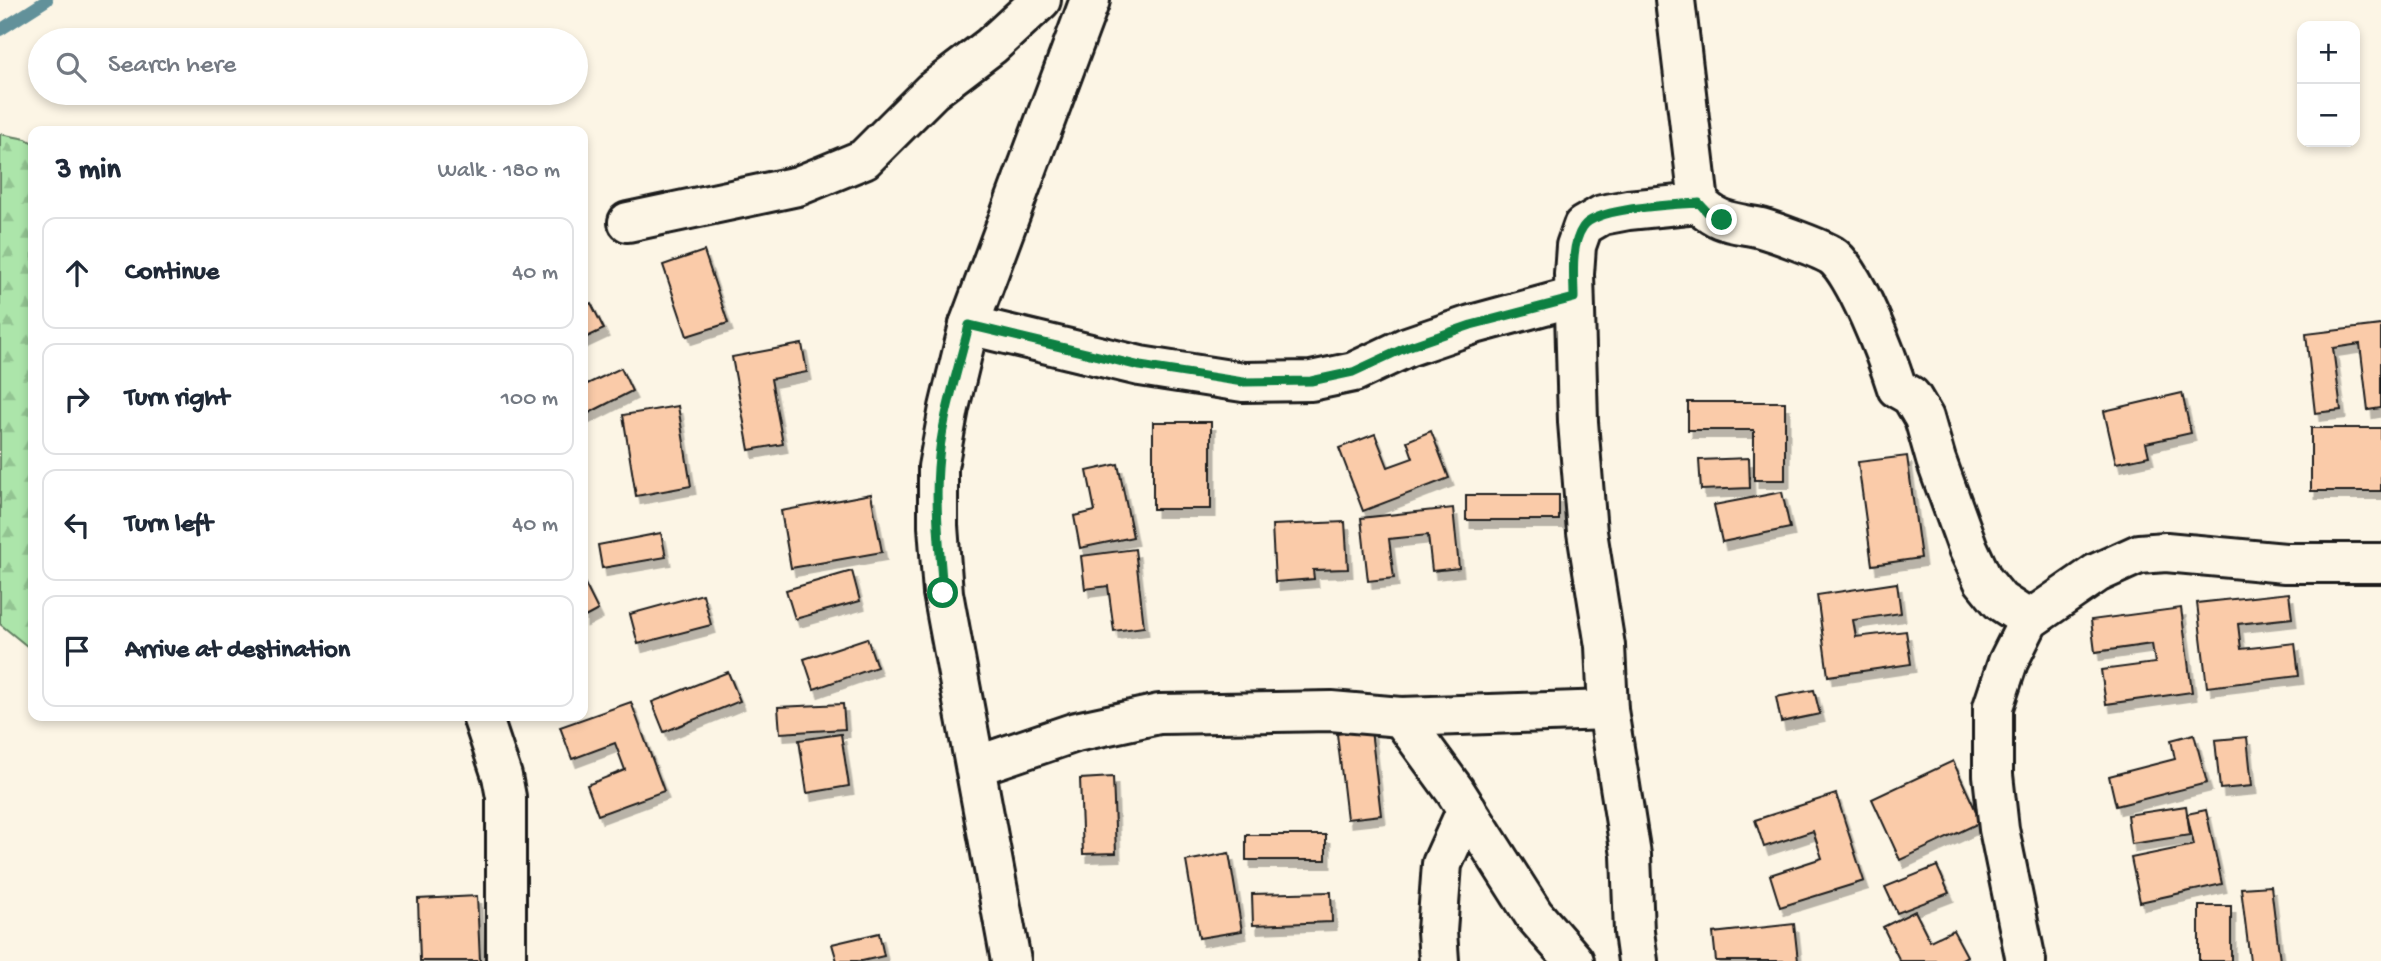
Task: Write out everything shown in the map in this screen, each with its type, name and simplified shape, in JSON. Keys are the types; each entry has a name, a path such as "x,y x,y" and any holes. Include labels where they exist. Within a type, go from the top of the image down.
{"street":[{"path":"628,222 798,186 864,159 932,91 991,46 1041,0"},
{"path":"1011,961 943,593 938,467 969,325 1090,0"},
{"path":"1675,0 1699,203 1709,214 1722,220 1763,229 1832,256 1856,289 1889,361 1897,388 1910,396 1924,418 1968,548 1983,580 2000,601 2029,620"},
{"path":"1639,961 1634,932 1631,855 1608,710 1605,646 1586,518 1578,422 1574,298 1576,246 1583,226 1602,215 1628,209 1699,203"},
{"path":"969,325 1140,366 1243,382 1311,381 1353,372 1407,347 1471,325 1574,298"},
{"path":"2026,961 1999,829 1993,775 1993,707 2008,662 2029,620 2097,573 2139,554 2166,552 2285,562 2381,563"},
{"path":"976,766 1076,732 1159,715 1331,711 1401,716 1608,710"},
{"path":"1401,716 1467,809 1534,915 1574,961"},
{"path":"484,721 506,797 506,961"},
{"path":"1439,961 1437,931 1442,864 1467,809"}],"green space":[{"path":"0,134 28,140 28,647 0,624"}],"building":[{"path":"704,251 728,323 687,336 663,265"},
{"path":"591,303 604,329 588,337 588,304"},
{"path":"2381,325 2381,408 2368,410 2360,344 2333,348 2341,410 2315,413 2306,334"},
{"path":"802,344 807,372 771,379 783,444 749,450 732,357"},
{"path":"621,368 632,391 588,413 588,384"},
{"path":"2182,393 2191,433 2146,443 2149,456 2116,463 2104,411"},
{"path":"1688,402 1785,402 1785,480 1754,480 1754,430 1688,430"},
{"path":"678,406 691,486 636,496 623,415"},
{"path":"1153,422 1211,422 1211,509 1153,509"},
{"path":"2311,428 2381,428 2381,491 2311,491"},
{"path":"1431,431 1449,478 1363,511 1339,448 1375,434 1388,467 1413,458 1407,441"},
{"path":"1907,456 1921,558 1872,565 1858,462"},
{"path":"1749,458 1750,488 1701,490 1699,460"},
{"path":"1118,464 1133,537 1080,548 1074,516 1095,511 1087,471"},
{"path":"1782,492 1790,528 1722,542 1714,505"},
{"path":"871,494 882,552 791,568 781,511"},
{"path":"1466,495 1559,495 1559,520 1466,520"},
{"path":"1453,508 1459,568 1432,571 1428,535 1389,539 1394,578 1368,581 1361,518"},
{"path":"1345,522 1348,569 1313,570 1314,579 1275,582 1272,525"},
{"path":"661,533 666,557 602,568 598,545"},
{"path":"1135,549 1144,627 1114,631 1108,586 1085,589 1081,556"},
{"path":"852,571 860,601 795,619 786,590"},
{"path":"1897,583 1901,613 1853,620 1856,637 1906,631 1911,664 1828,676 1817,595"},
{"path":"588,590 598,610 588,615"},
{"path":"2289,593 2292,618 2238,624 2241,649 2295,643 2299,676 2207,687 2197,603"},
{"path":"703,594 711,625 638,644 630,614"},
{"path":"2181,608 2192,692 2106,704 2101,670 2155,663 2152,644 2095,652 2091,620"},
{"path":"867,638 877,667 814,689 804,659"},
{"path":"728,672 740,701 664,732 652,702"},
{"path":"1814,690 1820,714 1781,722 1776,697"},
{"path":"631,702 664,791 598,815 587,785 625,770 615,743 572,759 560,727 577,721 588,721 588,717"},
{"path":"843,704 845,729 780,733 778,707"},
{"path":"1371,730 1381,815 1347,819 1337,734"},
{"path":"841,734 849,786 807,793 799,740"},
{"path":"2194,734 2207,783 2116,806 2109,776 2175,759 2171,740"},
{"path":"2247,737 2252,786 2220,789 2215,740"},
{"path":"1953,761 1981,822 1900,860 1872,799"},
{"path":"1113,777 1116,853 1083,854 1080,779"},
{"path":"1836,794 1864,881 1780,907 1770,875 1822,858 1813,831 1764,847 1755,820"},
{"path":"2186,806 2190,835 2131,844 2127,815"},
{"path":"2206,810 2222,884 2140,902 2131,858 2194,845 2187,814"},
{"path":"1246,835 1326,835 1326,860 1246,860"},
{"path":"1229,853 1242,931 1199,938 1186,861"},
{"path":"1937,866 1949,893 1897,913 1885,887"},
{"path":"2271,886 2280,961 2250,961 2241,888"},
{"path":"1331,892 1332,922 1253,925 1252,894"},
{"path":"477,896 480,961 420,961 418,899"},
{"path":"2199,906 2231,906 2231,961 2199,961"},
{"path":"1915,911 1930,941 1953,930 1967,956 1958,961 1900,961 1883,927"},
{"path":"1794,924 1798,961 1716,961 1713,933"},
{"path":"879,933 884,956 862,961 837,961 832,944"}],"waterway":[{"path":"0,30 47,0"}],"route":[{"path":"943,593 938,467 969,325 1140,366 1243,382 1311,381 1353,372 1407,347 1471,325 1574,298 1576,246 1583,226 1602,215 1628,209 1699,203 1709,214 1722,220"}]}
